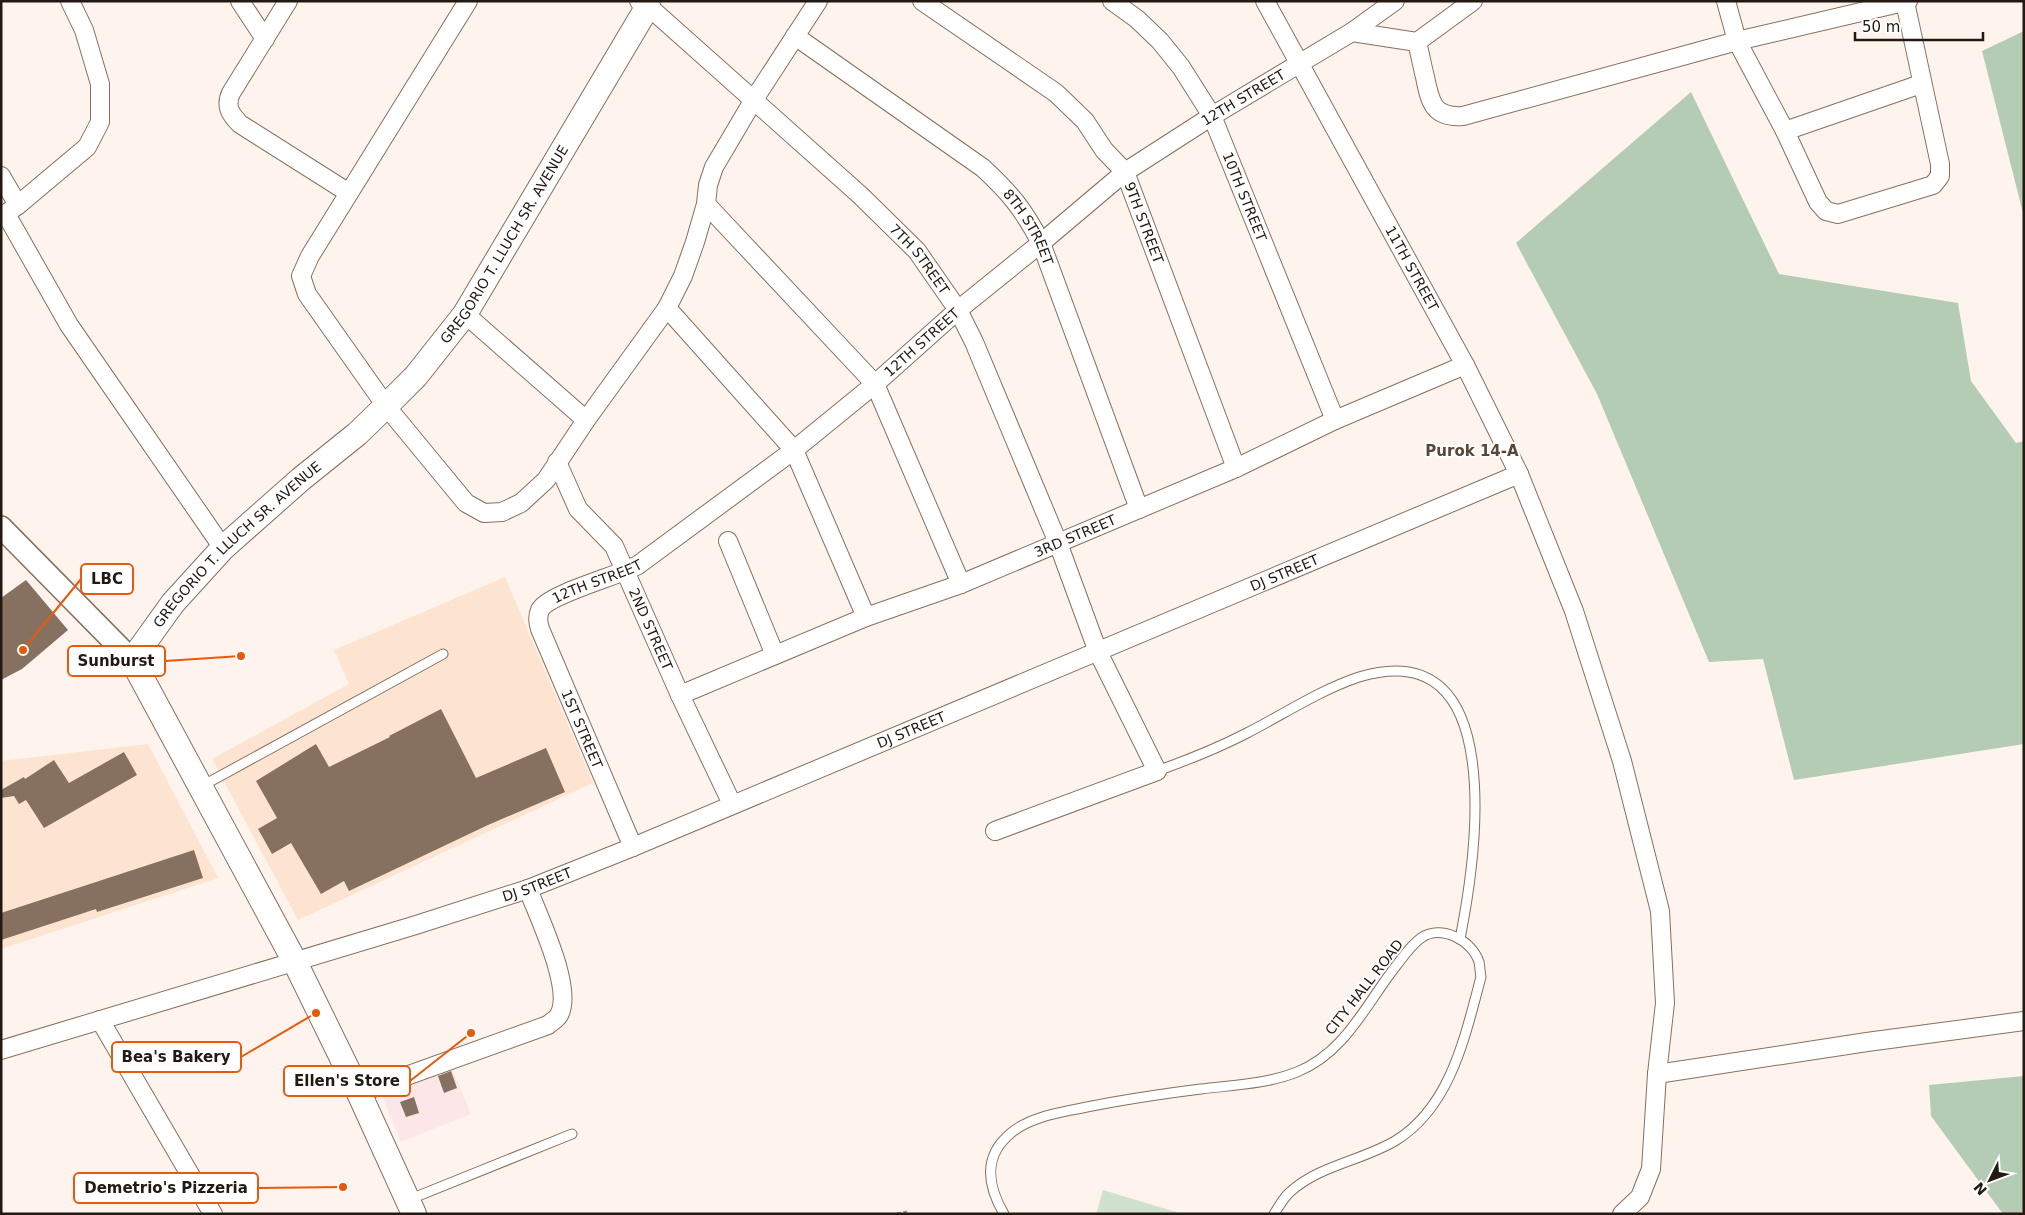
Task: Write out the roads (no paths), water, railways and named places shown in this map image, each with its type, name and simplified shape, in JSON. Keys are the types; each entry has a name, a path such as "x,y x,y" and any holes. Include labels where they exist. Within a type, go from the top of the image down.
{"main road":[{"name":"GREGORIO T. LLUCH SR. AVENUE","path":"132,660 173,603 223,548 301,479 357,434 386,406 416,376 465,314 646,2"},
{"path":"132,660 294,960 359,1093 411,1207"}],"street":[{"path":"9,212 87,146 100,122 100,84 84,30 70,1"},
{"path":"240,1 265,39"},
{"path":"288,1 228,100 228,109 240,124 349,193"},
{"path":"468,1 310,256 301,276 307,294 386,406 466,503 484,513 502,512 521,503 546,480 586,420 668,308 683,276 706,204 708,186 714,167 753,100 818,1"},
{"name":"9TH STREET","path":"922,1 1056,93 1085,121 1104,150 1125,172 1236,468"},
{"name":"10TH STREET","path":"1112,1 1137,19 1160,41 1182,67 1212,116 1334,420"},
{"name":"11TH STREET","path":"1266,1 1299,65 1465,365 1519,474 1574,611 1622,761 1660,911 1665,1003 1657,1074 1650,1169 1640,1197 1622,1214"},
{"name":"12TH STREET","path":"540,610 554,598 638,565 794,450 875,384 958,310 1125,172 1212,116 1352,32 1395,1"},
{"path":"1352,32 1417,42 1472,1"},
{"path":"1417,42 1430,102 1440,112 1451,116 1463,116 1737,41 1906,2 1921,84 1940,164 1940,176 1933,185 1838,214 1826,212 1818,202 1785,130 1737,41 1726,1"},
{"name":"7TH STREET","path":"646,2 860,195 905,239 917,251 958,310 974,342 1058,543 1098,652 1157,772"},
{"name":"8TH STREET","path":"795,36 983,168 1008,191 1027,216 1041,243 1139,509"},
{"path":"1785,130 1921,84"},
{"path":"1,176 9,212 69,325 223,548"},
{"path":"706,204 875,384 961,584"},
{"path":"668,308 794,450 866,617"},
{"path":"465,314 586,420"},
{"name":"3RD STREET","path":"680,695 866,617 961,584 1236,468 1334,420 1465,365"},
{"name":"2ND STREET","path":"557,462 578,508 614,546 680,695 732,804"},
{"name":"DJ STREET","path":"1,1050 416,924 528,888 633,847 1519,474"},
{"path":"1,527 132,660"},
{"path":"728,541 775,655"},
{"name":"1ST STREET","path":"540,610 537,620 540,629 633,847"},
{"path":"995,830 1157,772"},
{"path":"359,1093 538,1029 559,1017 562,1007 561,974 528,888"},
{"path":"100,1020 213,1214"},
{"path":"1657,1074 1867,1042 2024,1021"}],"lane":[{"path":"200,787 443,654"},
{"path":"1157,772 1204,754 1316,696 1359,678 1389,671 1420,674 1440,685 1453,702 1466,726 1475,790 1475,840 1469,892 1460,939 1471,948 1479,962 1480,977 1454,1069 1436,1102 1416,1126 1394,1141 1309,1177 1288,1194 1274,1214"},
{"name":"CITY HALL ROAD","path":"1004,1214 994,1197 990,1162 1000,1144 1012,1132 1031,1121 1059,1112 1185,1091 1264,1081 1297,1072 1323,1057 1345,1037 1372,1002 1395,967 1421,938 1432,933 1449,934 1460,939"},
{"path":"411,1207 572,1134"}],"place":[{"name":"LBC","path":"23,650"},
{"name":"Sunburst","path":"241,656"},
{"name":"Bea's Bakery","path":"316,1013"},
{"name":"Ellen's Store","path":"471,1033"},
{"name":"Demetrio's Pizzeria","path":"343,1187"}],"district":[{"name":"Purok 14-A","path":"1472,451"}]}
